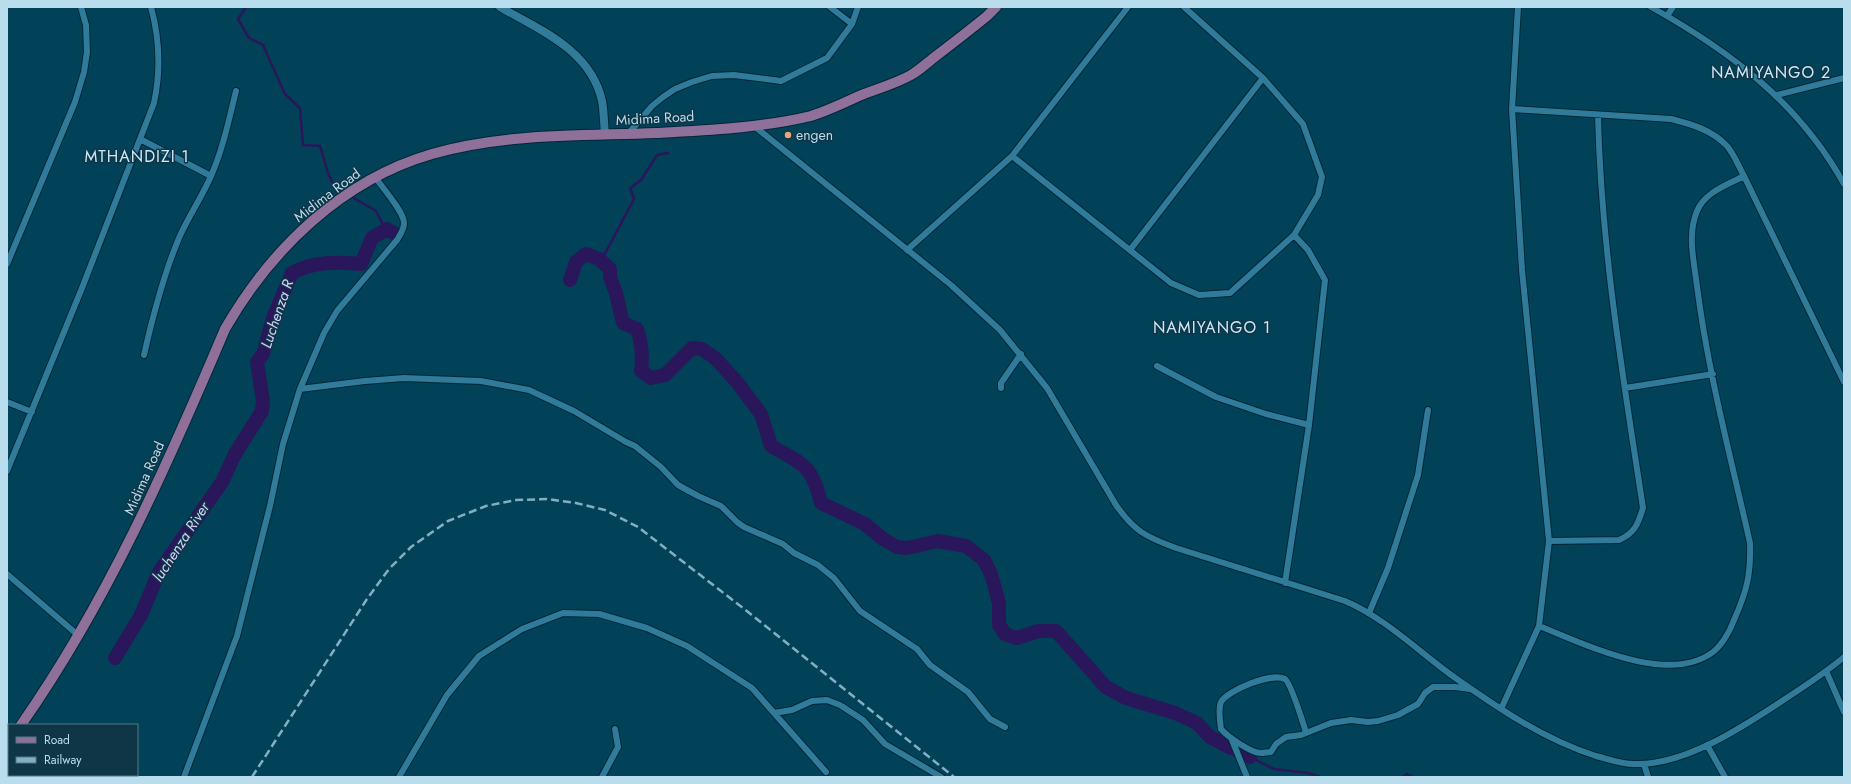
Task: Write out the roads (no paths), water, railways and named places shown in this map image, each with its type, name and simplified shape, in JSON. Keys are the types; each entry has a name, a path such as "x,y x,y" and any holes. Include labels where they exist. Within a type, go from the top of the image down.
{"main road":[{"name":"Midima Road","path":"22,724 45,691 79,636 134,534 225,329 240,302 260,276 309,223 351,191 375,177 411,161 456,148 508,140 754,126 813,115 912,74 987,16 996,7"}],"street":[{"path":"7,264 76,102 84,72 87,52 86,25 81,7"},
{"path":"7,471 32,412 154,103 160,65 158,44 151,7"},
{"path":"500,7 547,34 570,49 580,58 590,73 602,101 605,135"},
{"path":"830,7 852,24"},
{"path":"628,134 652,106 662,97 675,89 692,82 712,76 734,75 781,81 827,58 852,24 858,7"},
{"path":"908,250 1012,156 1128,7"},
{"path":"1012,156 1171,283 1199,295 1230,293 1294,235 1318,195 1322,177 1304,124 1263,78 1184,7"},
{"path":"1501,709 1539,626 1549,541 1522,270 1512,109 1518,7"},
{"path":"1651,7 1685,26 1736,62 1777,95 1812,134 1844,184"},
{"path":"1667,16 1673,7"},
{"path":"1130,250 1263,78"},
{"path":"1777,95 1844,78"},
{"path":"144,355 160,292 178,241 211,176 219,155 236,91"},
{"path":"1512,109 1671,119 1691,124 1712,134 1728,147 1744,176 1844,382"},
{"path":"1549,541 1619,540 1629,536 1637,528 1643,508 1624,388 1607,262 1599,164 1598,114"},
{"path":"754,126 977,307 1020,354 1047,388 1116,504 1135,529 1159,542 1345,601 1369,613 1472,690 1542,734 1570,746 1620,762 1644,764 1679,756 1707,745 1747,724 1844,658"},
{"path":"140,139 211,176"},
{"path":"1539,626 1613,655 1633,661 1657,664 1692,662 1704,658 1714,651 1729,631 1746,593 1751,564 1750,543 1701,316 1691,240 1694,222 1698,210 1704,200 1715,191 1744,176"},
{"path":"184,777 237,636 270,506 283,444 300,389 324,333 337,311 397,240 403,230 404,221 401,213 375,177"},
{"path":"1285,583 1309,425 1325,280 1308,250 1294,235"},
{"path":"1001,388 1001,383 1020,354"},
{"path":"1157,366 1216,397 1266,414 1309,425"},
{"path":"1624,388 1713,374"},
{"path":"300,389 365,380 404,378 481,380 529,390 574,411 635,446 656,462 678,485 721,506 744,527 783,544 794,553 818,565 834,578 860,611 917,649 930,665 968,692 990,718 1005,727"},
{"path":"7,402 32,412"},
{"path":"1369,613 1388,568 1418,475 1428,410"},
{"path":"7,574 79,636"},
{"path":"399,777 447,695 479,656 522,629 562,613 599,614 648,628 687,646 752,688 826,772"},
{"path":"1826,671 1844,712"},
{"path":"1306,732 1289,685 1285,679 1268,678 1248,684 1229,695 1221,702 1219,717 1220,729 1232,740 1240,743 1252,751 1262,753 1271,752 1276,744 1286,737 1301,735 1341,720 1378,721 1398,715 1418,704 1425,693 1433,687 1455,687 1472,690"},
{"path":"774,713 792,710 812,701 827,700 840,705 863,720 885,744 941,777"},
{"path":"602,777 618,747 615,729"},
{"path":"1232,740 1247,777"},
{"path":"1707,745 1725,777"},
{"path":"1644,764 1648,777"}],"waterway":[{"path":"246,7 238,19 249,38 263,45 285,94 300,108 303,145 320,146 328,173 336,190 339,192"},
{"path":"601,261 634,199 630,188 641,180 657,155 668,153"},
{"path":"354,198 376,211 387,229"},
{"name":"Luchenza R","path":"115,658 141,615 159,572 222,482 235,454 262,411 263,401 257,362 263,354 273,318 292,273 317,264 361,264 372,238 387,229 397,235"},
{"path":"570,280 576,262 586,254 599,259 610,269 610,277 616,293 623,323 637,329 639,334 642,350 641,371 651,378 665,375 692,348 702,349 715,358 737,382 761,414 771,446 799,462 810,473 818,490 821,503 865,524 883,539 897,547 907,548 938,541 966,546 984,560 991,574 999,603 999,625 1005,634 1017,638 1038,631 1056,631 1106,687 1126,698 1175,713 1197,723 1210,737 1231,748"},
{"path":"1238,751 1250,757"},
{"path":"1250,757 1274,769 1308,773 1321,777"},
{"path":"1402,777 1407,774 1413,777"}],"railway":[{"path":"252,777 367,599 389,569 411,547 448,521 486,506 516,500 547,499 576,503 605,510 638,527 743,608 954,777"}],"place":[{"name":"engen","path":"788,135"}],"district":[{"name":"NAMIYANGO 2","path":"1771,72"},
{"name":"MTHANDIZI 1","path":"137,156"},
{"name":"NAMIYANGO 1","path":"1212,327"}],"water label":[{"name":"luchenza River","path":"181,542"}]}
